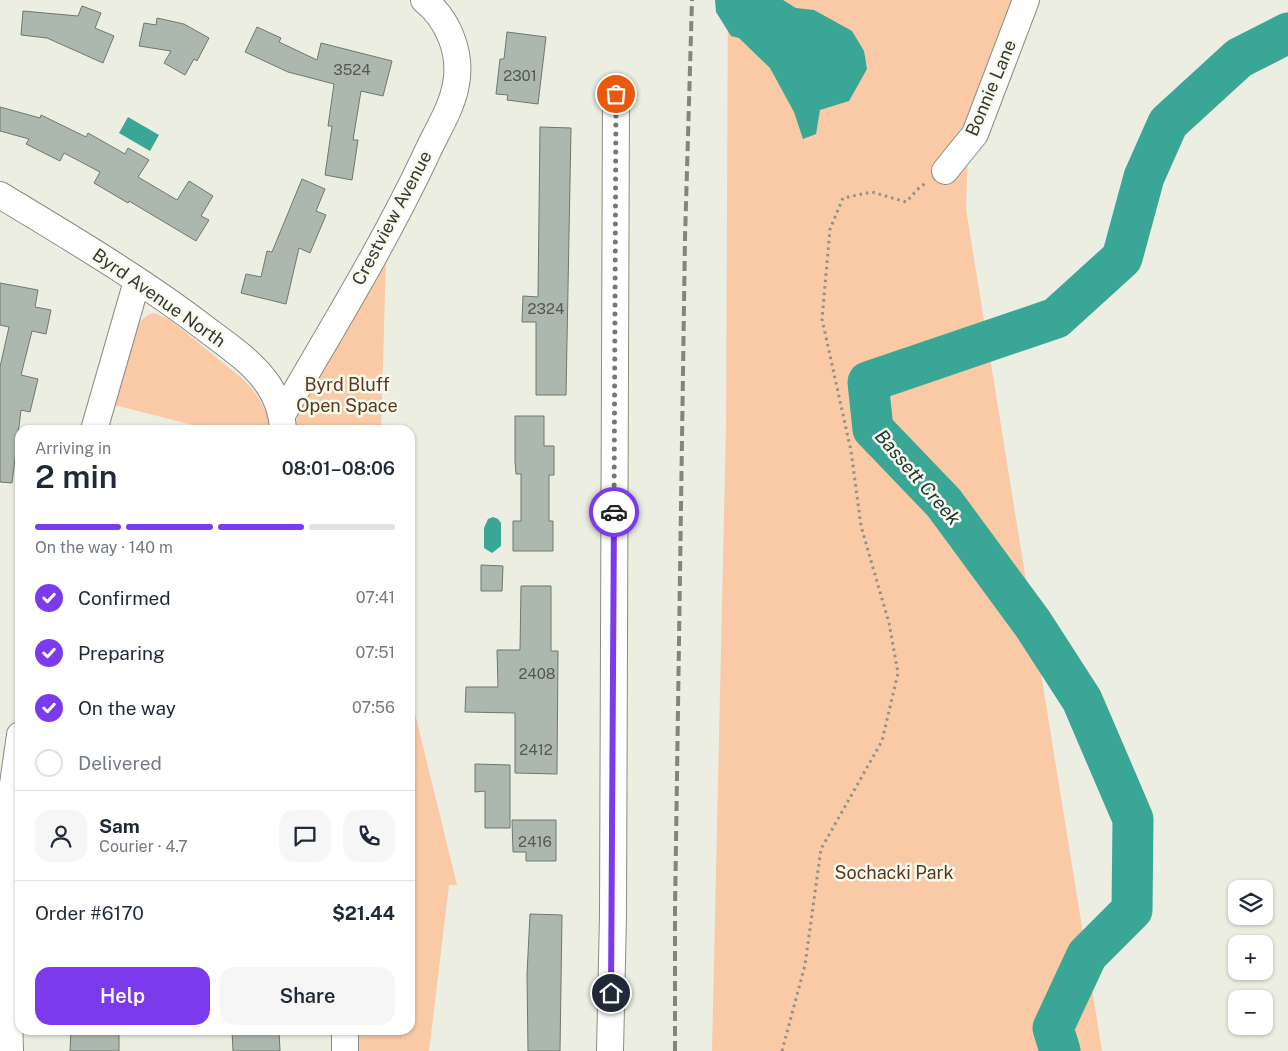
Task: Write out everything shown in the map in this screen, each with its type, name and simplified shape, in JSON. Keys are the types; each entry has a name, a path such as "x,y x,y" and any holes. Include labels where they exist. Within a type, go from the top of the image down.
{"street":[{"name":"Bonnie Lane","path":"945,172 975,134 1026,0"},
{"name":"Crestview Avenue","path":"283,423 404,201 449,105 456,85 458,68 455,47 450,33 430,6"},
{"path":"610,1051 613,906 616,94"},
{"name":"Byrd Avenue North","path":"0,195 61,232 191,317 247,360 269,386 283,423"},
{"path":"95,425 137,281"},
{"path":"10,1051 6,892 9,812 15,770"},
{"path":"344,1035 345,1051"}],"path":[{"path":"782,1051 805,965 821,849 882,741 898,673 890,624 861,526 851,451 822,319 830,229 843,198 872,192 906,202 918,188 945,172"}],"green space":[{"name":"Sochacki Park","path":"728,0 1013,0 969,117 966,209 1102,1051 712,1051 726,427"},
{"name":"Byrd Bluff Open Space","path":"386,258 381,425 296,425 297,414"},
{"path":"154,313 169,319 244,380 262,403 270,425 193,425 114,405 136,328 148,315"},
{"path":"415,713 457,885 449,885 429,1051 359,1051 359,1035 415,1035"}],"water":[{"path":"715,0 783,0 796,8 814,10 852,31 864,51 867,69 849,101 820,110 816,134 803,139 794,112 770,68 739,38 731,36 716,12"},
{"path":"128,117 159,135 150,151 119,133"},
{"path":"493,517 501,523 501,546 492,553 484,548 484,528 488,519"}],"building":[{"path":"82,6 101,13 95,28 114,36 103,63 47,38 21,35 23,11 78,16"},
{"path":"157,18 184,24 209,38 197,61 194,59 185,75 164,63 171,51 139,46 144,23 156,25"},
{"path":"257,27 281,38 279,42 317,60 321,43 392,61 383,96 361,91 353,140 358,140 352,180 325,175 332,126 328,126 334,84 288,72 245,52"},
{"path":"507,32 546,37 538,104 507,100 508,95 496,94 500,59 504,59"},
{"path":"0,107 40,118 41,115 86,137 88,133 125,154 128,148 149,160 138,177 177,200 189,181 213,196 201,216 209,220 196,241 129,201 128,203 94,183 100,172 64,153 60,161 26,144 29,139 0,131"},
{"path":"540,127 571,128 566,395 536,395 536,322 522,322 523,296 538,297"},
{"path":"302,179 325,189 316,211 326,215 310,253 299,248 286,304 241,293 246,274 261,277 267,251 272,252"},
{"path":"0,283 38,290 35,307 51,310 46,334 32,331 21,375 38,379 30,412 21,410 19,425 15,425 15,459 12,483 0,482 0,367 9,327 0,325"},
{"path":"515,416 544,416 544,446 554,446 554,475 549,475 549,521 553,521 553,551 513,551 513,521 521,521 521,474 516,474"},
{"path":"481,565 503,566 502,591 481,591"},
{"path":"521,586 551,586 551,651 558,651 557,774 515,773 515,713 465,712 466,687 498,687 497,650 520,650"},
{"path":"475,764 510,765 510,828 485,828 485,791 475,792"},
{"path":"512,820 556,820 556,861 526,861 526,852 513,852"},
{"path":"530,914 562,915 560,1051 528,1051 527,974"},
{"path":"71,1035 119,1035 119,1051 70,1051"},
{"path":"232,1035 279,1035 280,1051 233,1051"}],"waterway":[{"name":"Bassett Creek","path":"1060,1051 1053,1028 1087,955 1132,910 1133,819 1082,700 1033,624 944,503 873,429 868,382 1056,318 1122,258 1144,177 1168,123 1239,58 1288,33"}],"railway":[{"path":"675,1051 675,910 685,238 692,0"}],"way so far":[{"path":"614,512 616,94"}],"route":[{"path":"611,993 613,915 614,512"}]}
